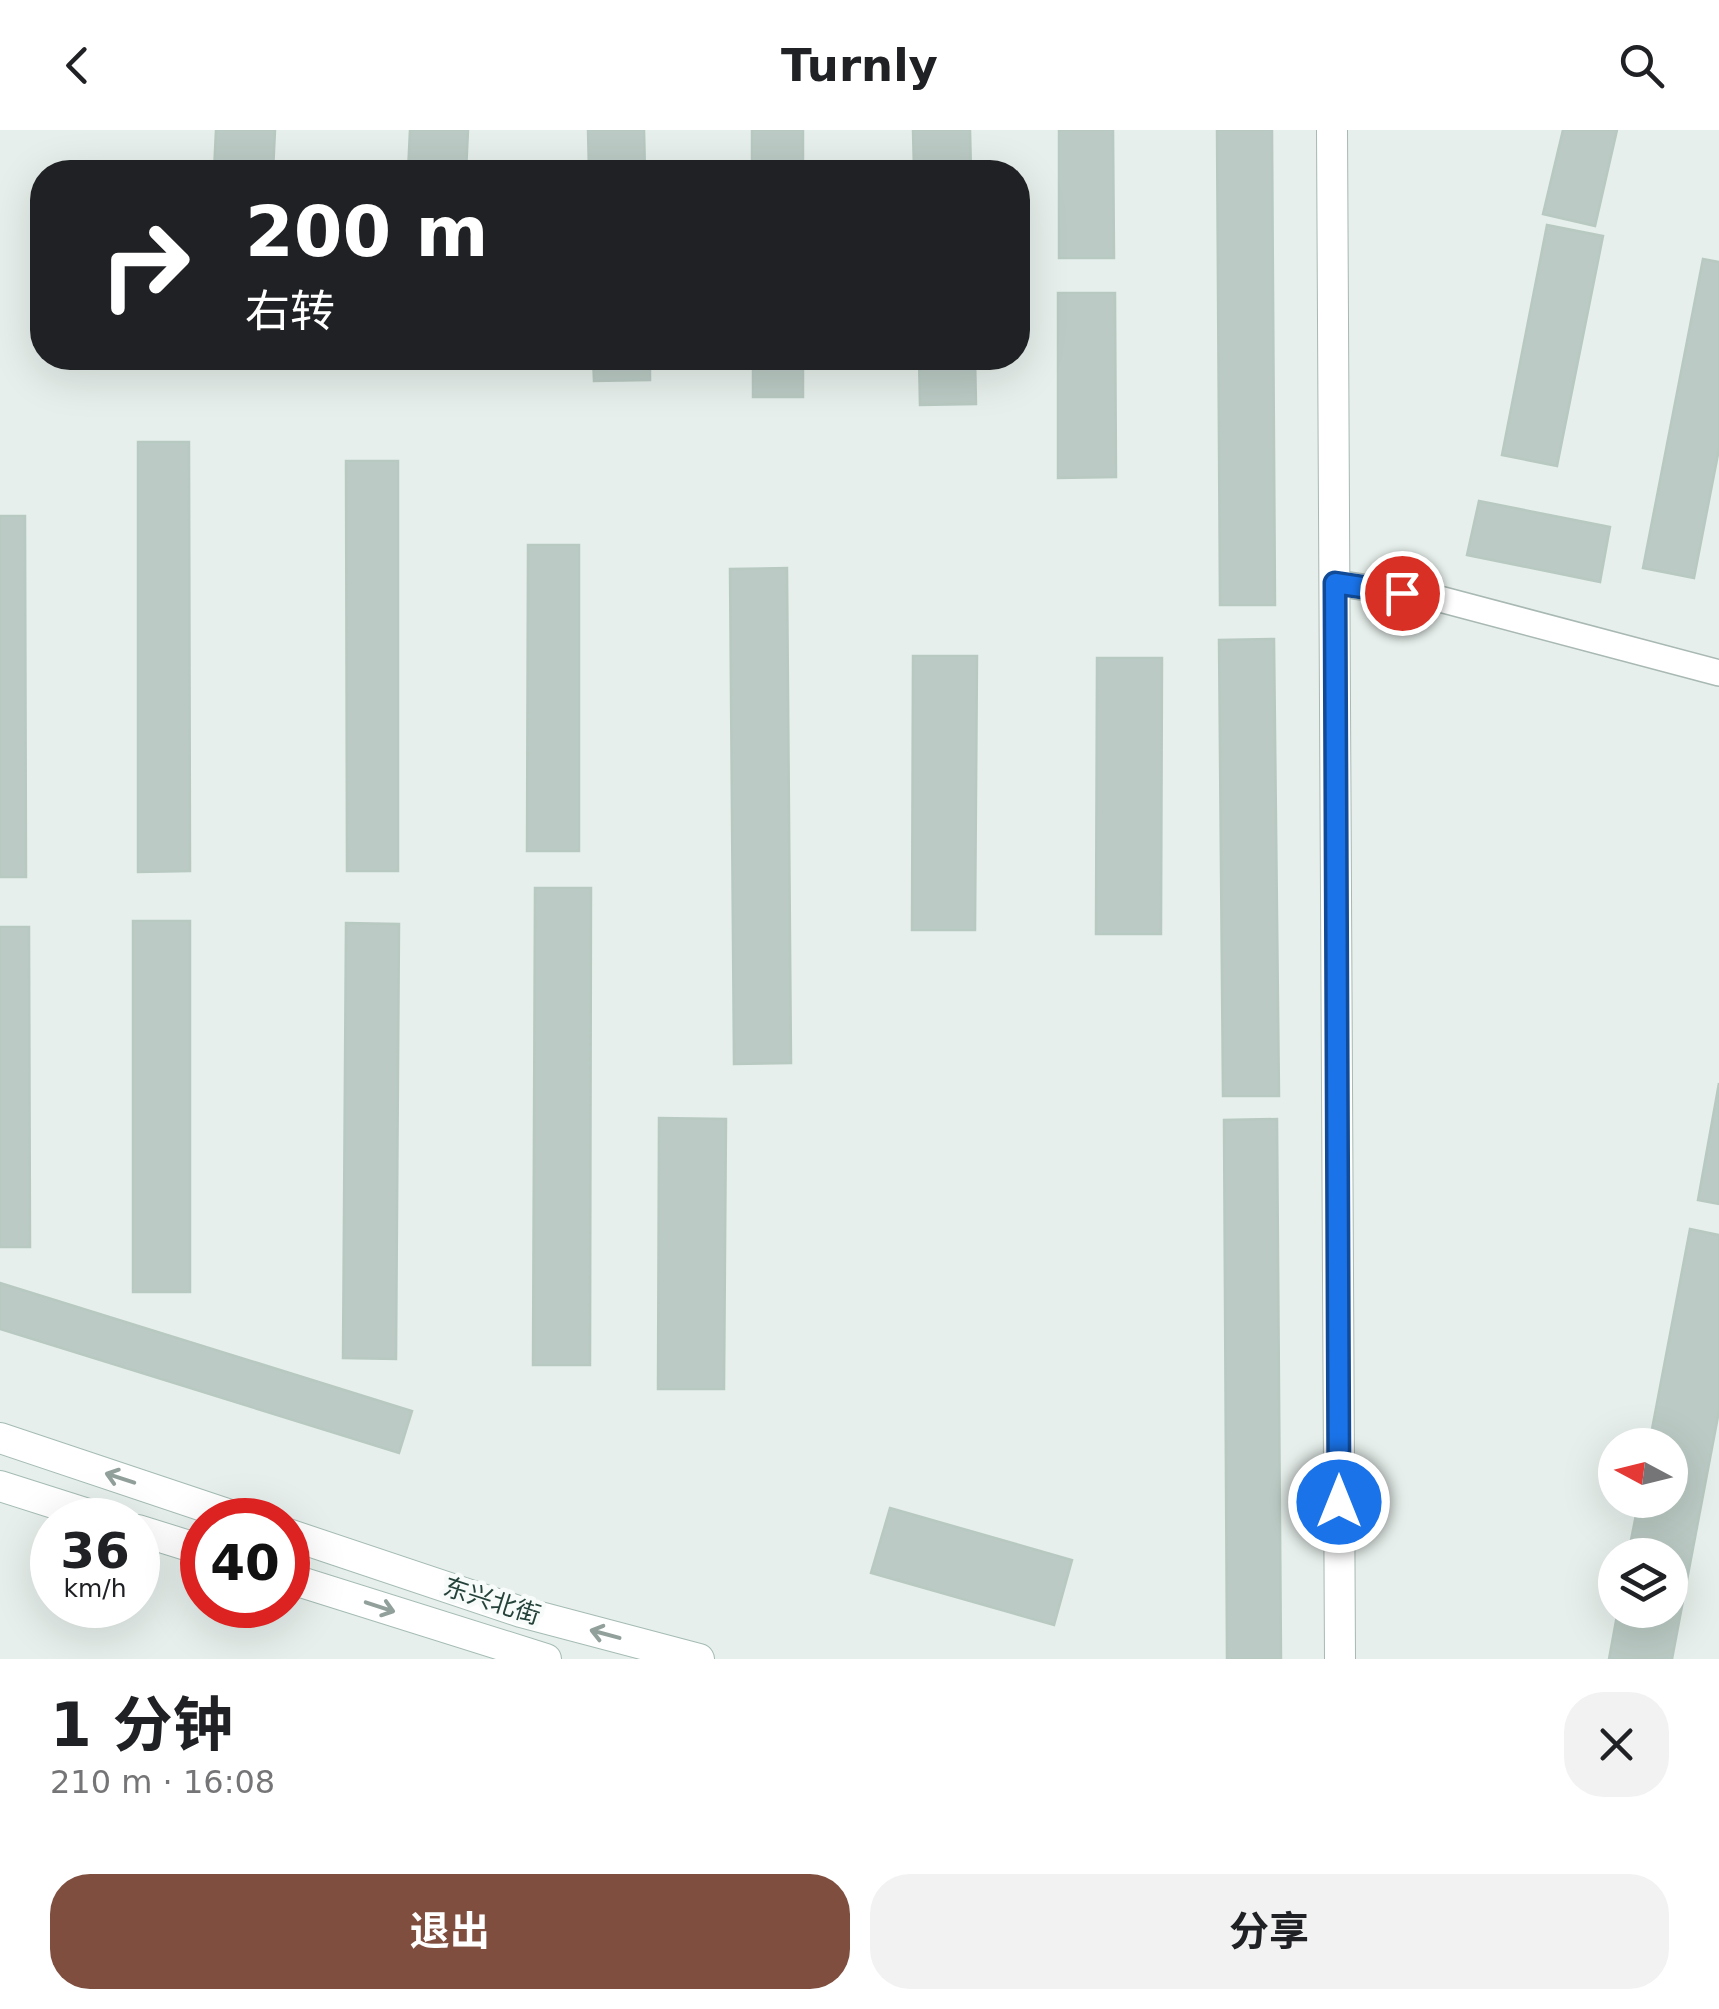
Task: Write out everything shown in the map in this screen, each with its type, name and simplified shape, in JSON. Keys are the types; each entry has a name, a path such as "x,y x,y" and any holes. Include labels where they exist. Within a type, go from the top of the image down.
{"street":[{"path":"1332,130 1340,1659"},
{"path":"1335,583 1436,598 1719,673"},
{"path":"0,1438 180,1498"},
{"path":"0,1486 38,1498"},
{"name":"东兴北街","path":"310,1541 521,1612 699,1659"},
{"name":"东兴北街","path":"310,1585 546,1659"}],"building":[{"path":"216,130 275,130 274,160 215,160"},
{"path":"410,130 468,130 467,160 409,160"},
{"path":"588,130 644,130 645,160 589,160"},
{"path":"752,130 803,130 803,160 752,160"},
{"path":"913,130 970,130 971,160 914,160"},
{"path":"1059,130 1113,130 1114,258 1059,258"},
{"path":"1217,130 1272,130 1275,605 1220,605"},
{"path":"1563,130 1617,130 1595,226 1543,214"},
{"path":"1547,225 1603,236 1557,466 1502,455"},
{"path":"1703,259 1719,262 1719,449 1694,578 1643,568"},
{"path":"1058,293 1115,293 1116,477 1058,478"},
{"path":"594,370 650,370 650,380 594,381"},
{"path":"753,370 803,370 803,397 753,397"},
{"path":"919,370 975,370 976,404 920,405"},
{"path":"138,442 189,442 190,871 138,872"},
{"path":"346,461 398,461 398,871 347,871"},
{"path":"1479,501 1610,527 1600,582 1467,555"},
{"path":"0,516 25,516 26,877 0,877"},
{"path":"528,545 579,545 579,851 527,851"},
{"path":"787,568 791,1063 734,1064 730,569"},
{"path":"1274,639 1279,1096 1223,1096 1219,640"},
{"path":"913,656 977,656 975,930 912,930"},
{"path":"1097,658 1162,658 1161,934 1096,934"},
{"path":"535,888 591,888 590,1365 533,1365"},
{"path":"133,921 190,921 190,1292 133,1292"},
{"path":"346,923 399,924 396,1359 343,1358"},
{"path":"0,927 29,927 30,1247 0,1247"},
{"path":"1719,1083 1719,1204 1698,1200"},
{"path":"659,1118 726,1119 724,1389 658,1389"},
{"path":"1277,1119 1281,1659 1227,1659 1224,1120"},
{"path":"1690,1229 1719,1235 1719,1411 1688,1575 1688,1538 1631,1538 1635,1518 1688,1518 1688,1428 1652,1428"},
{"path":"0,1283 412,1411 399,1453 0,1329"},
{"path":"890,1508 1072,1560 1054,1625 871,1573"},
{"path":"1615,1628 1678,1628 1672,1659 1609,1659"}],"route":[{"path":"1339,1502 1335,583 1402,593"}]}
